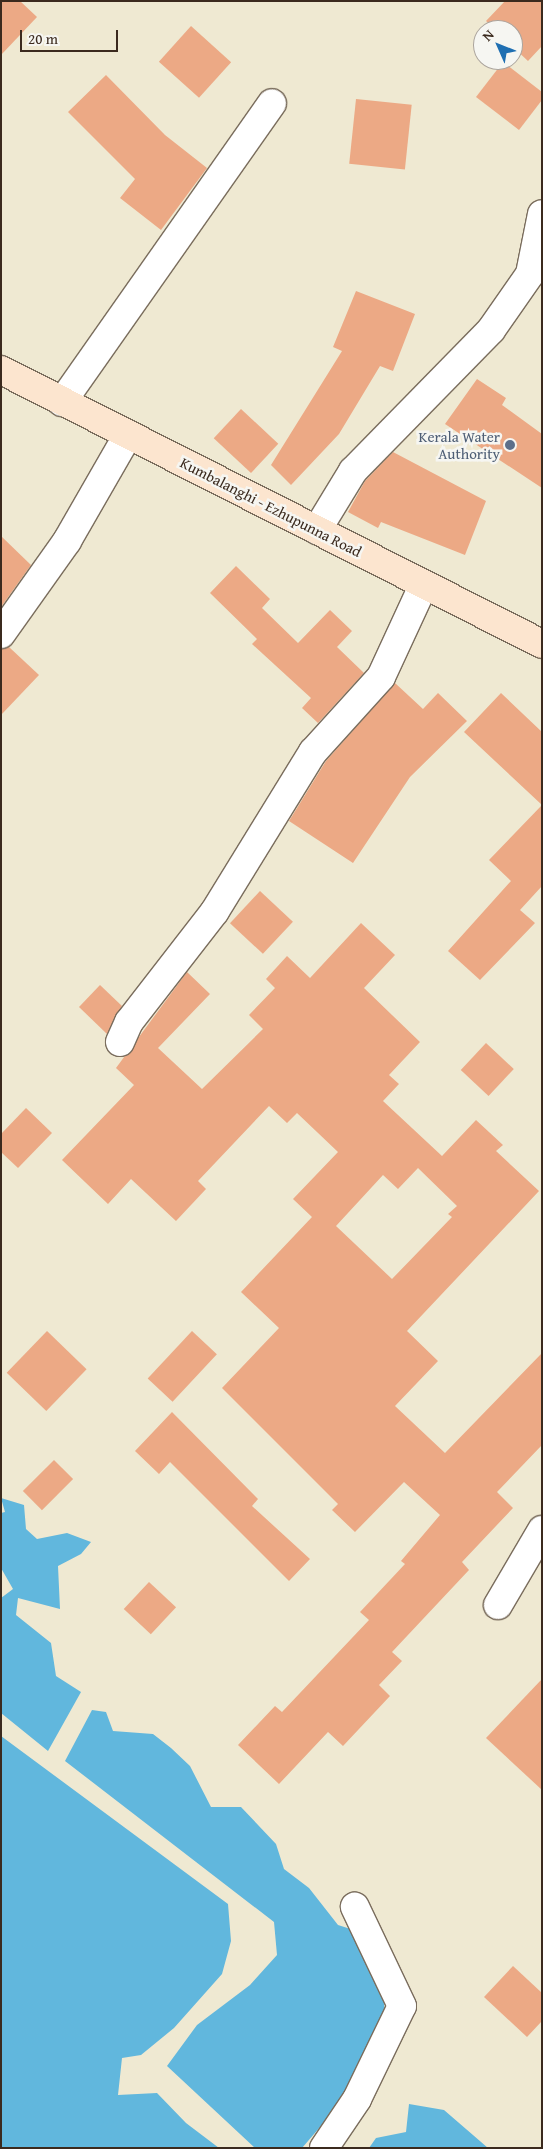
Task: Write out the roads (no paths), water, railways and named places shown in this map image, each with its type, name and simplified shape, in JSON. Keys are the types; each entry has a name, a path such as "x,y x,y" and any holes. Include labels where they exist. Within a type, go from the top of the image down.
{"main road":[{"name":"Kumbalanghi - Ezhupunna Road","path":"1,370 542,644"}],"street":[{"path":"62,402 272,103"},
{"path":"317,530 353,471 491,330 530,274 542,214"},
{"path":"1,634 67,541 128,435"},
{"path":"120,1042 130,1022 215,912 314,752 381,677 424,584"},
{"path":"498,1606 542,1530"},
{"path":"324,2148 357,2099 402,2006 355,1907"}],"water":[{"path":"1,1498 24,1505 26,1529 37,1539 67,1533 91,1542 81,1554 58,1566 60,1609 18,1598 16,1615 51,1643 56,1676 81,1692 48,1751 1,1713 1,1598 13,1589 1,1568 1,1513 5,1512"},
{"path":"92,1710 106,1712 113,1731 153,1734 171,1748 190,1766 211,1807 241,1807 276,1844 284,1869 309,1888 338,1925 363,1933 383,1993 385,2013 351,2091 302,2148 255,2148 167,2066 197,2025 250,1985 277,1955 274,1922 65,1761"},
{"path":"1,1736 228,1904 231,1941 222,1974 174,2028 141,2055 122,2058 118,2095 157,2093 186,2123 219,2148 1,2148"},
{"path":"409,2104 444,2110 488,2148 369,2148 376,2138 406,2132"}],"place":[{"name":"Kerala Water Authority","path":"510,445"}]}
